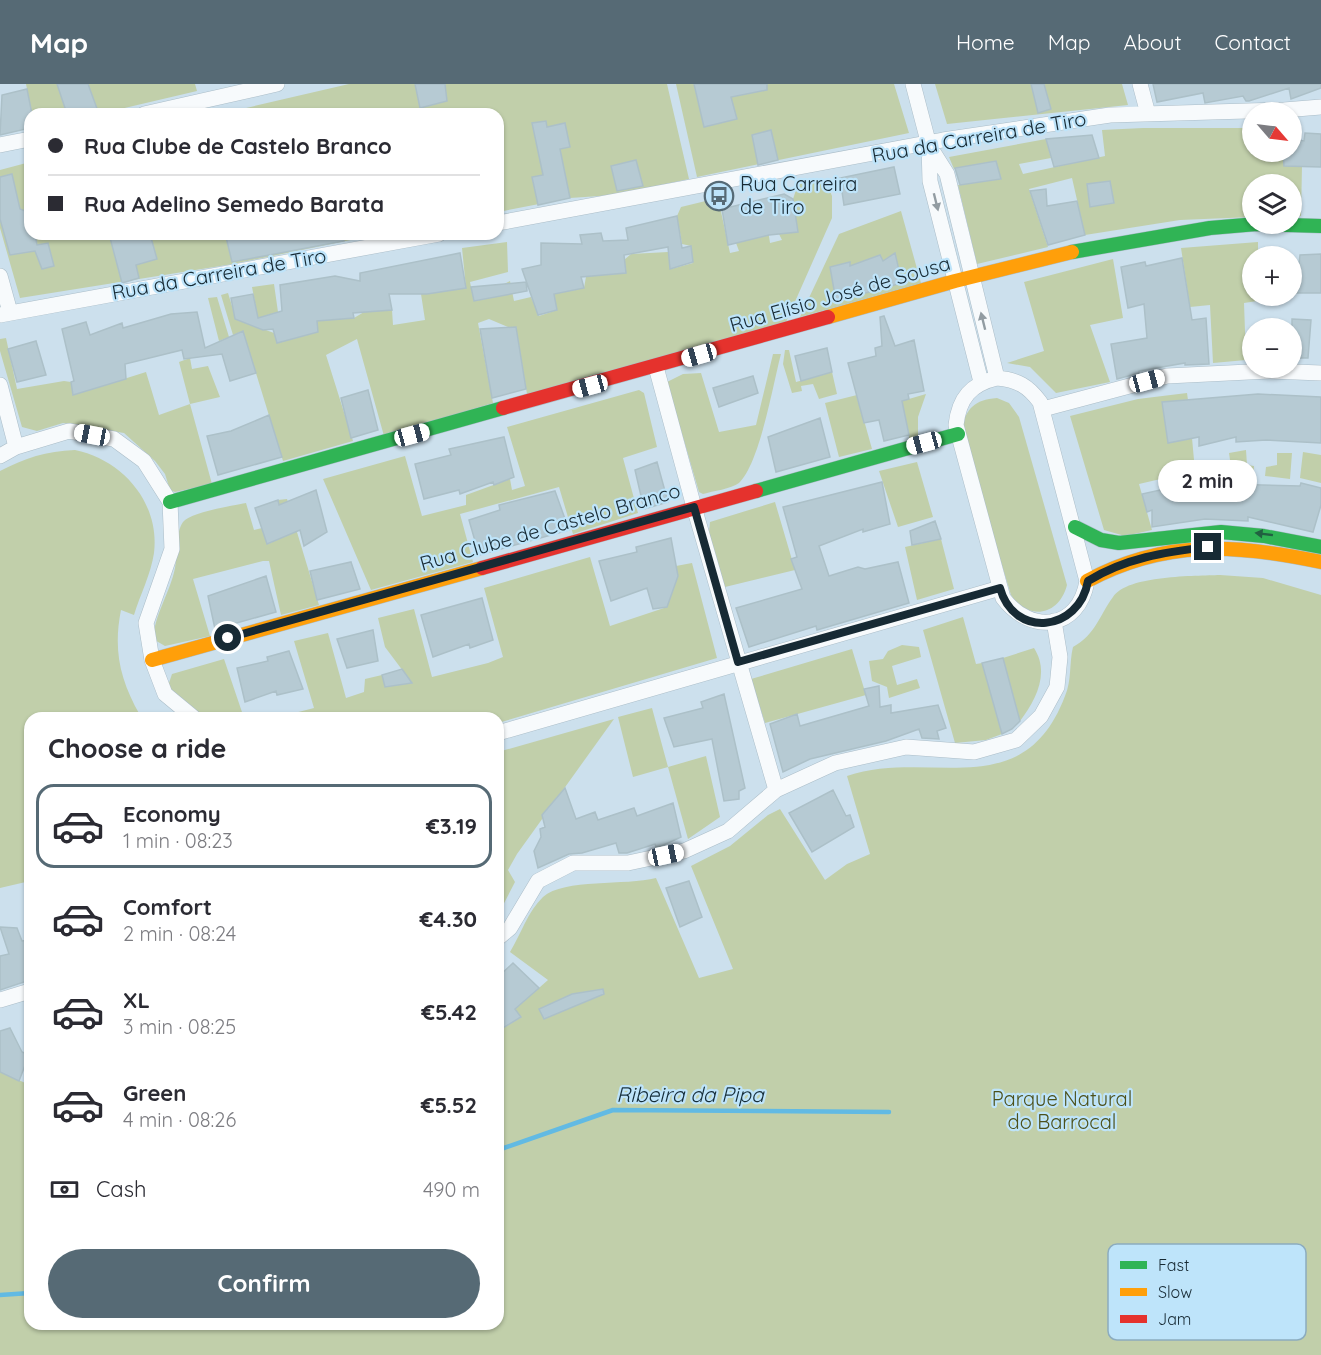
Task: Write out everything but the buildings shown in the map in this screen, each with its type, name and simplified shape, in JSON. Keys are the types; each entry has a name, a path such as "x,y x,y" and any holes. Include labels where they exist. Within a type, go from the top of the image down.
{"street":[{"path":"171,108 277,84"},
{"path":"913,84 929,145 930,181 981,382"},
{"path":"1140,84 1148,114"},
{"name":"Rua da Carreira de Tiro","path":"504,222 929,145 1110,115 1321,107"},
{"path":"0,145 24,140"},
{"path":"929,145 947,174 998,378"},
{"name":"Rua Elísio José de Sousa","path":"170,502 656,367 972,276 1083,248 1164,233 1250,225 1321,226"},
{"name":"Rua da Carreira de Tiro","path":"5,314 406,240"},
{"path":"0,276 5,314"},
{"path":"656,367 776,790"},
{"path":"1043,410 1167,376 1269,371 1321,373"},
{"path":"998,378 1015,380 1030,388 1043,410 1088,581 1077,608 1063,619 1046,623 1029,621 1014,612 1003,598 956,425 958,408 967,393 981,382 998,378"},
{"path":"0,385 16,447"},
{"path":"0,456 16,447 69,431 114,440 144,461 170,502 172,549 146,623 152,660 165,694 187,712"},
{"name":"Rua Clube de Castelo Branco","path":"152,660 958,434"},
{"path":"1075,527 1108,542 1127,543 1205,532 1243,532 1273,535 1321,547"},
{"path":"1088,581 1108,568 1128,560 1208,547 1271,551 1321,562"},
{"path":"504,731 1000,588"},
{"path":"504,933 510,928 538,881 573,863 628,863 684,851 728,831 776,790 835,763 906,747 974,752 1016,740 1041,716 1057,687 1060,657 1054,621"},
{"path":"0,1000 24,993"}],"green space":[{"path":"26,84 57,84 65,108 31,108"},
{"path":"88,84 195,84 197,91 125,108 97,108"},
{"path":"349,84 667,84 689,179 614,195 570,198 504,211 504,108 246,108"},
{"path":"676,84 894,84 909,133 697,177"},
{"path":"935,84 1122,84 1128,105 947,124"},
{"path":"1242,128 1242,162 1284,162 1284,166 1302,166 1302,174 1242,174 1242,217 1180,220 1085,235 1072,178 1029,189 1048,247 977,264 958,185 1001,179 996,161 954,169 949,157 1046,139 1051,158 1019,164 1023,174 1105,156 1102,130","holes":["1110,181 1114,203 1090,206 1087,184"]},
{"path":"24,164 24,240 351,240 233,264 20,298 0,228 0,170"},
{"path":"826,181 832,196 832,218 786,322 527,394 516,327 508,327 489,319 478,323 493,403 384,436 357,339 326,355 353,441 283,461 243,331 233,335 221,295 228,293 236,319 274,333 277,343 317,332 317,321 354,318 364,312 392,310 393,325 425,320 421,294 466,288 462,248 507,242 508,272 470,282 474,301 505,295 504,284 510,281 514,301 531,297 539,316 557,310 554,294 584,288 587,271 605,267 606,275 626,273 624,260 631,254 668,252 671,269 693,263 691,246 682,244 677,216 681,207 718,198 730,253 739,251 736,243 756,238 755,231 768,230 770,243 782,240 779,234 798,232 793,199 798,184"},
{"path":"901,211 921,283 800,317 839,234"},
{"path":"1258,242 1258,246 1242,246 1242,306 1244,306 1245,318 1242,318 1242,360 1213,363 1210,305 1190,307 1181,248"},
{"path":"1113,259 1123,318 1090,325 1110,382 1056,393 1030,367 1007,363 1044,351 1024,282"},
{"path":"274,284 278,312 258,318 252,287"},
{"path":"217,297 229,337 219,341 208,298"},
{"path":"6,338 17,389 64,381 71,382 73,395 146,372 159,415 190,404 212,484 175,492 170,490 165,474 155,461 124,433 63,423 37,431 22,427 0,351 0,339"},
{"path":"785,350 789,350 796,382 832,372 837,394 819,399 813,384 801,386 802,391 792,393 783,364"},
{"path":"773,354 781,354 770,403 747,473 739,483 731,487 703,494 699,492 667,382 683,374 701,373 719,432 756,425"},
{"path":"190,358 192,369 208,366 220,397 190,404 179,362"},
{"path":"639,390 644,393 657,447 623,458 638,513 573,534 559,487 460,514 473,562 371,590 323,479 405,456 422,516 466,505 466,495 510,479 512,490 525,486 507,427"},
{"path":"1187,393 1188,400 1169,443 1192,438 1195,471 1139,484 1152,530 1125,536 1104,530 1070,416 1138,399"},
{"path":"926,394 918,417 918,437 910,442 902,401"},
{"path":"857,395 872,449 839,457 825,403"},
{"path":"997,398 1009,403 1019,417 1067,585 1057,603 1050,609 1042,611 1026,609 1011,595 961,429 973,406"},
{"path":"75,450 108,463 135,486 151,517 154,553 150,569 134,615 121,610 118,638 123,677 138,712 24,712 24,882 0,888 0,471 18,462 55,452"},
{"path":"1246,450 1247,465 1254,466 1253,478 1225,476 1225,467 1231,467 1229,453"},
{"path":"1303,452 1321,455 1321,483 1300,478"},
{"path":"1277,453 1292,453 1290,479 1265,476 1266,467 1277,465"},
{"path":"917,462 933,517 898,527 879,471"},
{"path":"287,499 319,605 281,615 269,561 263,561 193,579 210,636 165,646 153,639 157,620 173,577 179,532 183,522 203,512 246,503 254,530 262,528 268,544 287,535 278,500"},
{"path":"775,502 795,570 725,587 709,533 710,522"},
{"path":"941,539 954,589 917,600 905,547"},
{"path":"590,557 610,626 667,607 676,566 692,563 717,658 504,721 504,712 298,712 314,708 294,641 328,633 346,698 364,692 365,679 382,675 385,687 412,683 385,647 378,618 414,609 432,677 503,657 484,588"},
{"name":"Parque Natural do Barrocal","path":"1220,575 1263,578 1321,595 1321,1355 0,1355 0,1072 24,1082 24,1330 504,1330 504,1027 520,1018 515,1009 548,980 510,952 529,916 543,897 565,887 656,878 699,978 733,969 691,866 730,846 768,815 780,809 825,880 847,864 870,854 847,776 878,769 971,767 999,763 1025,751 1047,730 1065,696 1069,684 1073,647 1092,630 1113,597 1132,584 1179,577"},
{"path":"963,617 976,664 982,663 1002,734 986,740 955,743 923,630"},
{"path":"902,645 919,647 921,657 892,666 897,685 917,679 920,688 889,698 887,687 872,681 869,661 883,659 888,651"},
{"path":"1034,648 1039,657 1041,677 1036,695 1020,721 1003,658"},
{"path":"852,649 866,695 765,723 751,679"},
{"path":"224,659 242,712 199,712 171,692 169,683 172,674"},
{"path":"652,708 668,767 633,777 618,717"},
{"path":"614,719 517,854 508,870 515,882 504,903 504,750"},
{"path":"706,756 720,817 688,839 668,767"}],"waterway":[{"name":"Ribeira da Pipa","path":"504,1148 613,1110 889,1112"},
{"name":"Ribeira da Pipa","path":"0,1295 24,1293"}],"traffic: fast":[{"path":"1072,252 1210,228 1257,224 1321,226"},
{"path":"170,502 503,408"},
{"path":"756,491 958,434"},
{"path":"1075,527 1101,540 1119,543 1221,532 1264,536 1321,547"}],"traffic: slow":[{"path":"828,317 955,281 1072,252"},
{"path":"1087,581 1116,567 1145,558 1201,549 1260,551 1321,562"},
{"path":"152,660 482,568"}],"traffic: jam":[{"path":"503,408 828,317"},
{"path":"482,568 756,491"}],"place":[{"name":"Rua Carreira de Tiro","path":"719,196"}],"route":[{"path":"228,638 694,507 738,662 1000,588 1003,598 1014,612 1029,621 1046,623 1063,619 1077,608 1088,581 1108,568 1128,560 1176,550 1208,547"}]}
